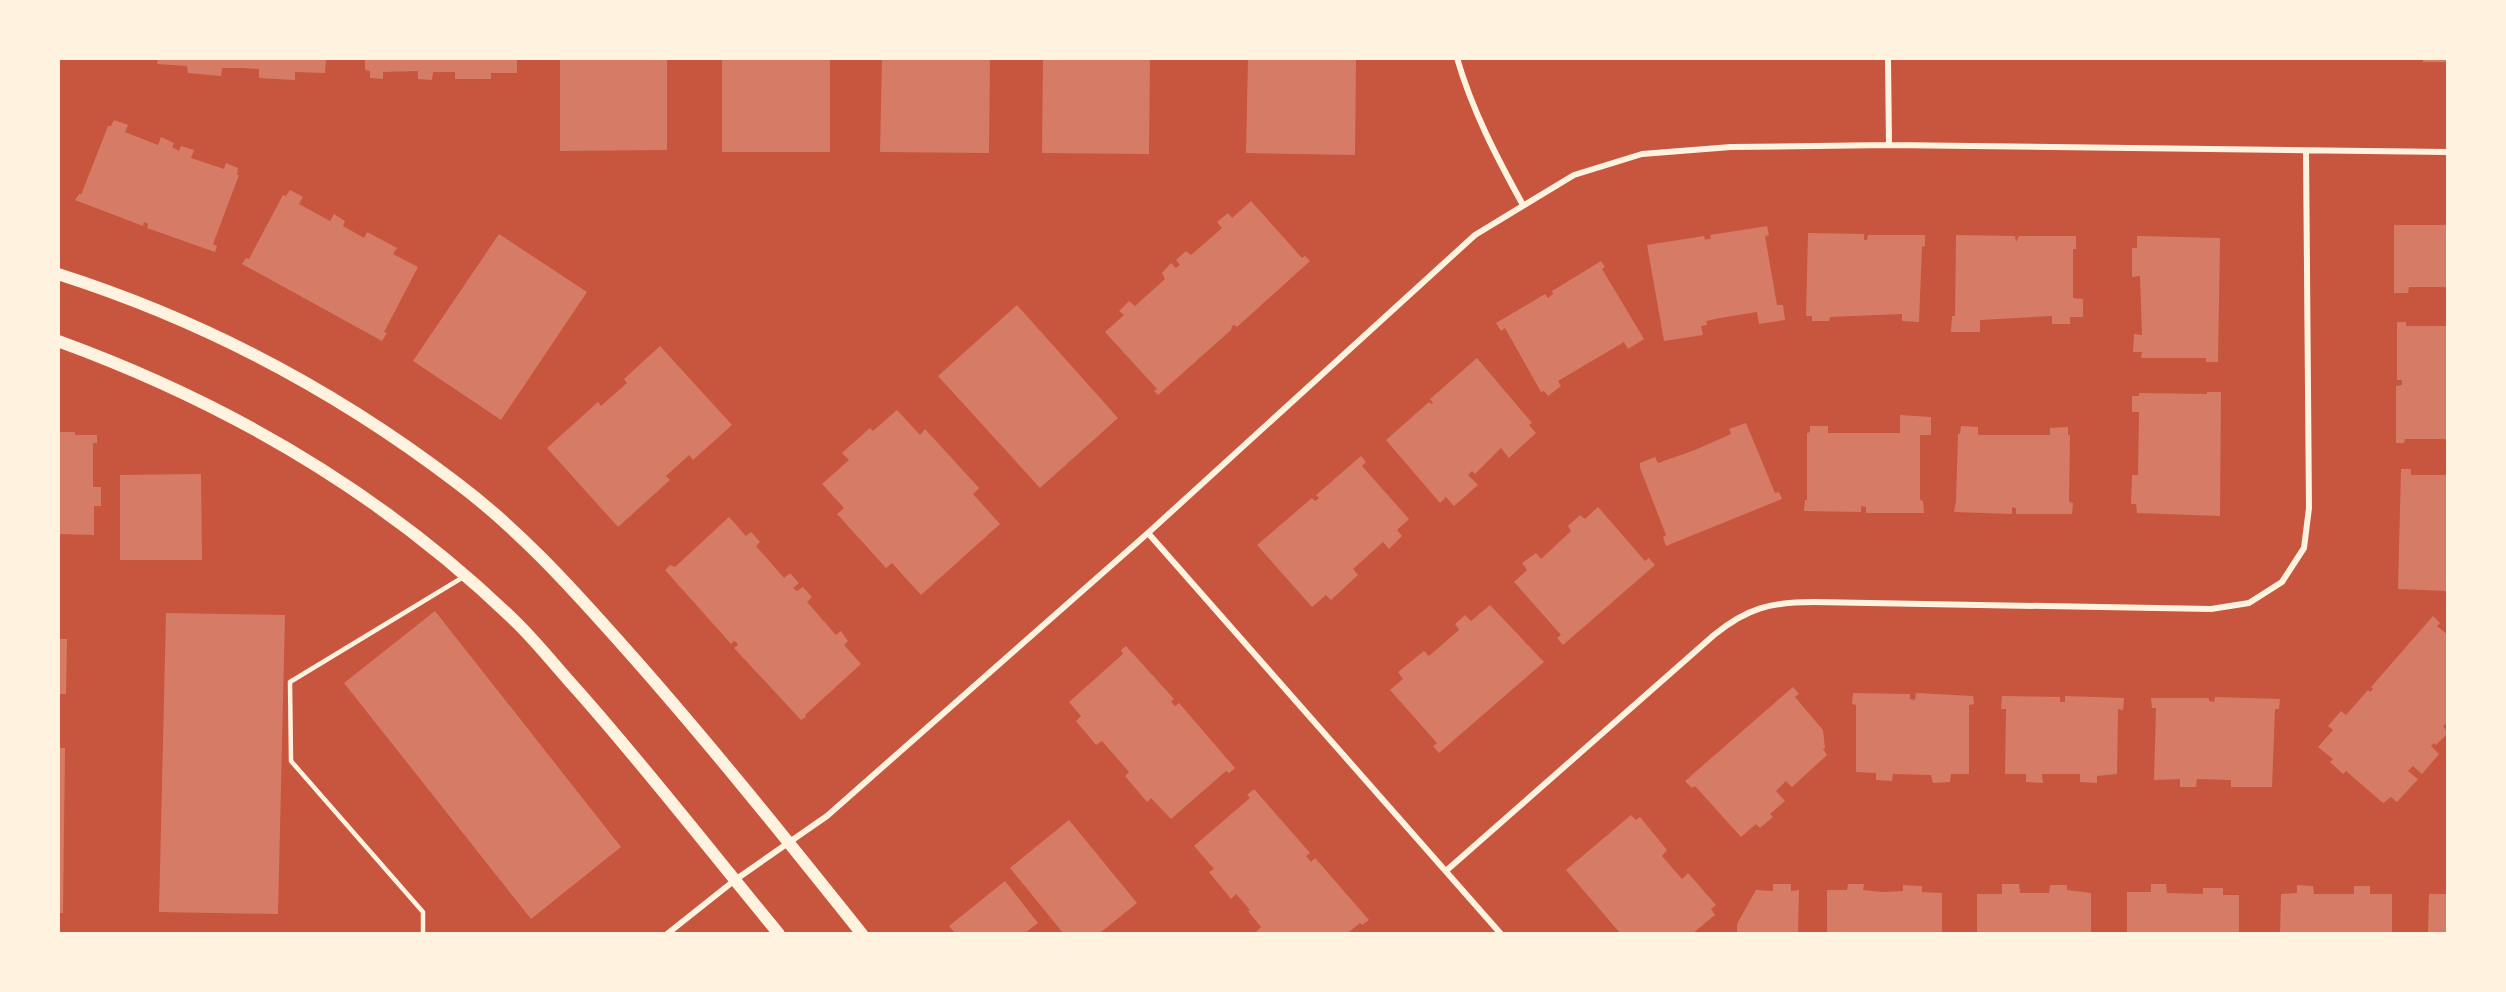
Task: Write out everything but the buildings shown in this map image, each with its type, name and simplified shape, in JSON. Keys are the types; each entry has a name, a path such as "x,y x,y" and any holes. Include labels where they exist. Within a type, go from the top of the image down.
{"main road":[{"path":"58,274 117,293 257,356 356,413 458,483 513,530 564,580 662,689 862,933"},
{"path":"58,341 126,366 189,394 290,447 354,489 440,553 519,624 615,733 779,933"}],"street":[{"path":"1457,58 1466,87 1493,151 1523,205"},
{"path":"1888,58 1889,145"},
{"path":"667,933 735,880 827,816 1148,533 1475,235 1574,175 1642,154 1731,147 1889,145 2448,152"},
{"path":"1447,870 1714,635 1732,620 1752,610 1784,602 2211,609 2249,603 2283,582 2304,548 2309,508 2306,151"},
{"path":"1148,533 1501,933"}],"lane":[{"path":"423,933 423,912 291,761 290,682 465,576"}]}
